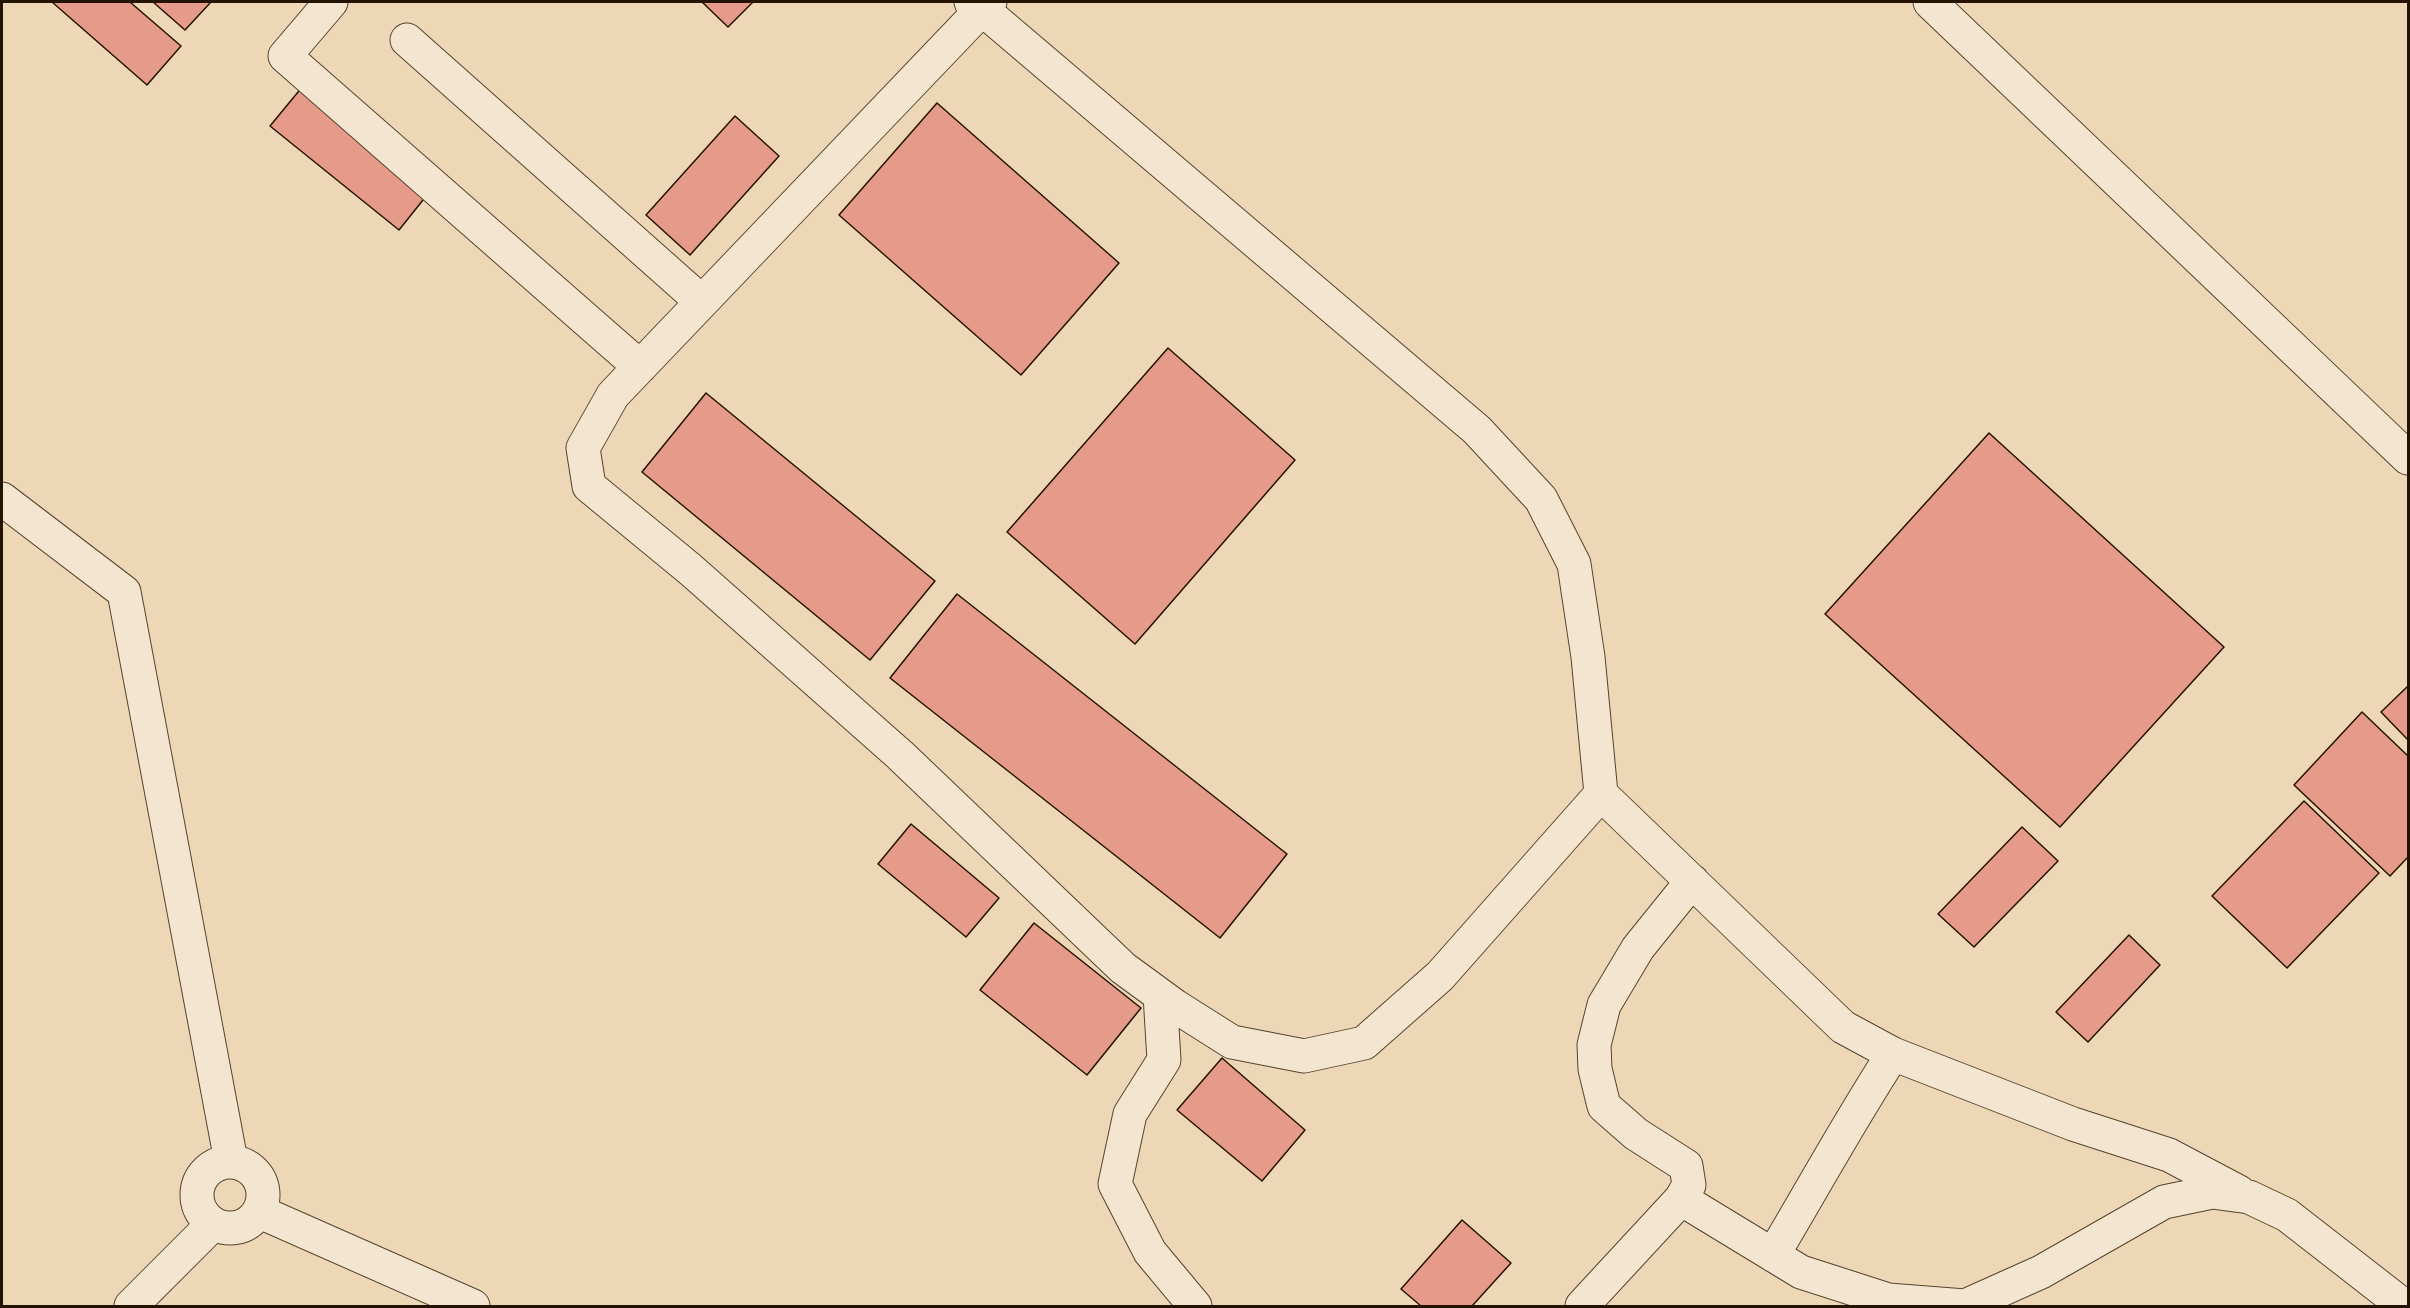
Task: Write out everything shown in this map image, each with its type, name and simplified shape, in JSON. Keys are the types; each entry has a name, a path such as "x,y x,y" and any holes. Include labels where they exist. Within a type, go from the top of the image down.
{"lane":[{"path":"331,2 285,56 640,367"},
{"path":"1930,2 2409,458"},
{"path":"1601,794 1440,976 1364,1043 1304,1056 1232,1042 1123,968 891,747 691,570 589,486 583,448 613,395 981,4 1477,430 1541,499 1574,564 1588,657 1601,794 1843,1027 1893,1054 2073,1124 2169,1155 2248,1197 2288,1215 2404,1306"},
{"path":"407,40 702,302"},
{"path":"2,499 124,592 231,1161"},
{"path":"1582,1306 1681,1199 1689,1185 1686,1166 1636,1134 1604,1106 1595,1069 1594,1045 1604,1005 1615,986 1638,948 1692,881"},
{"path":"1160,995 1164,1060 1130,1114 1115,1184 1150,1252 1195,1306"},
{"path":"1773,1255 1827,1166 1859,1106 1893,1054"},
{"path":"231,1161 248,1165 260,1179 265,1196 260,1212 248,1225 230,1229 213,1224 201,1212 196,1195 201,1177 214,1165 231,1161"},
{"path":"1681,1199 1801,1272 1888,1300 1965,1306 2041,1272 2164,1202 2212,1192 2248,1197"},
{"path":"260,1212 473,1306"},
{"path":"131,1306 213,1224"}],"building":[{"path":"52,2 130,2 181,46 147,85"},
{"path":"153,2 211,2 185,30"},
{"path":"702,2 753,2 728,27"},
{"path":"303,86 431,190 399,230 270,126"},
{"path":"937,103 1119,263 1021,375 839,215"},
{"path":"735,116 779,156 690,255 646,215"},
{"path":"1168,348 1295,460 1135,644 1007,532"},
{"path":"706,393 935,581 870,660 642,472"},
{"path":"1989,433 2224,647 2060,827 1825,614"},
{"path":"957,594 1287,854 1220,938 890,678"},
{"path":"2408,686 2408,740 2381,712"},
{"path":"2362,712 2408,756 2408,857 2390,876 2294,785"},
{"path":"2304,801 2379,873 2287,968 2212,896"},
{"path":"911,824 999,898 966,937 878,864"},
{"path":"2022,827 2058,861 1974,947 1938,914"},
{"path":"1034,923 1141,1008 1087,1075 980,990"},
{"path":"2129,935 2160,965 2088,1042 2056,1012"},
{"path":"1222,1058 1305,1130 1262,1181 1177,1110"},
{"path":"1462,1220 1511,1263 1472,1306 1421,1306 1401,1289"}]}
